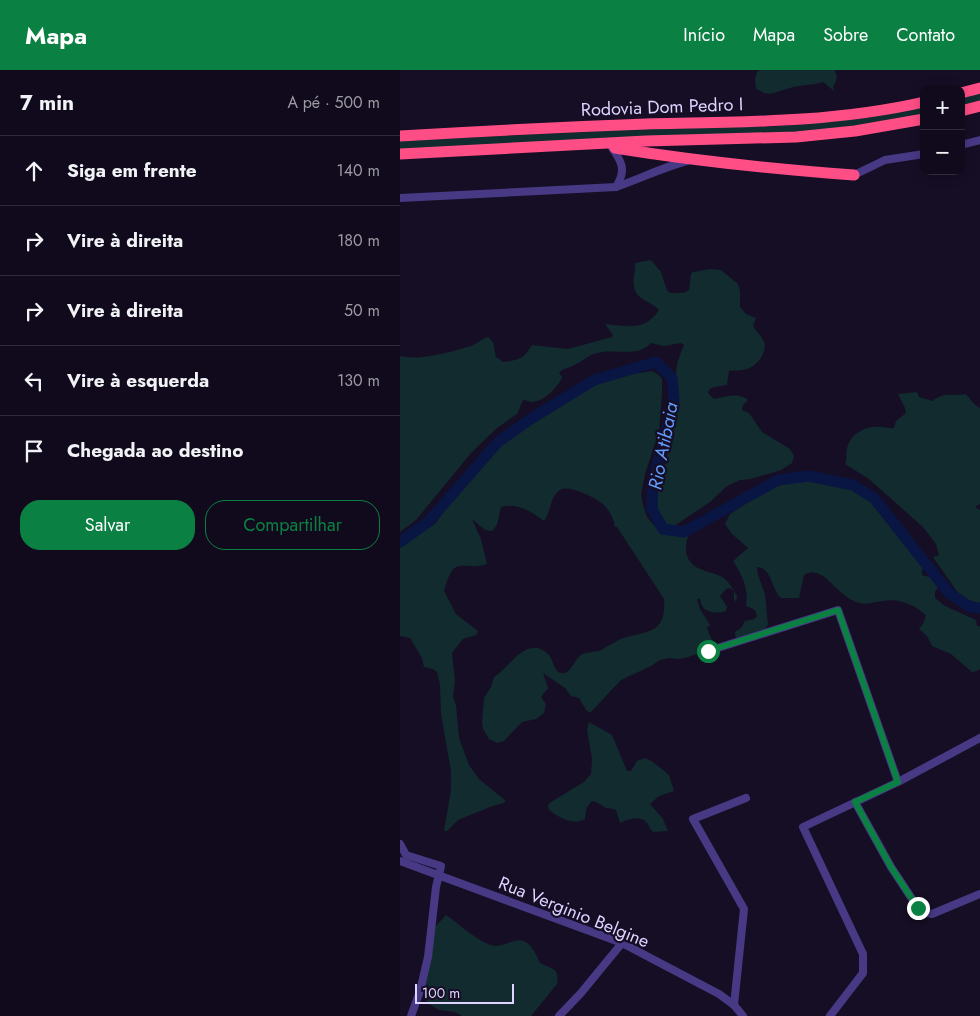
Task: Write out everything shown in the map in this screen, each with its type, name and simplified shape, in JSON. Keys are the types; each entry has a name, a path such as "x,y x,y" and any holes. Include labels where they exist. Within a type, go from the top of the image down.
{"highway":[{"path":"965,92 980,88"},
{"name":"Rodovia Dom Pedro I","path":"400,136 644,124 791,121 866,112 920,103"},
{"path":"965,109 980,106"},
{"name":"Rodovia Dom Pedro I","path":"400,154 558,145 796,137 855,131 920,120"},
{"path":"558,145 612,148 691,160 854,175"}],"street":[{"path":"965,144 980,140"},
{"path":"612,148 619,157 622,167 622,177 616,187"},
{"path":"854,175 885,160 920,155"},
{"path":"400,198 616,187 674,164 691,160"},
{"path":"708,651 838,610 898,782"},
{"path":"830,1016 863,973 863,954 803,827 898,782 980,738"},
{"path":"734,1005 744,909 693,819 746,798"},
{"path":"855,802 891,867 918,908 923,912 932,914 980,894"},
{"path":"400,844 406,855 441,866 436,887 428,957 420,992 411,1016"},
{"name":"Rua Verginio Belgine","path":"400,861 622,943 719,994 734,1005 743,1016"},
{"path":"559,1016 581,993 622,943"}],"green space":[{"path":"760,70 834,70 836,78 833,87 834,91 823,82 769,94 765,93 756,88 755,79 757,72"},
{"path":"980,93 980,102 965,105 965,97"},
{"path":"920,107 920,116 811,132 400,149 400,141 722,125 769,127 810,123"},
{"path":"651,260 661,272 667,290 670,293 684,293 689,290 691,274 693,272 710,269 721,270 738,284 740,307 746,314 756,318 753,326 765,346 761,357 752,366 745,370 729,371 727,385 714,387 708,393 714,399 740,396 748,400 743,405 742,410 749,413 762,432 790,449 794,456 792,463 781,470 751,479 740,480 727,486 710,502 674,526 667,525 656,514 653,506 653,491 662,478 664,465 668,461 667,454 671,445 668,432 678,399 676,371 684,345 681,343 664,346 651,343 646,348 640,350 594,354 561,371 559,373 562,377 554,390 535,402 523,400 517,414 497,428 471,453 416,520 400,532 400,356 426,357 445,353 471,346 488,337 493,342 496,357 503,362 522,357 532,345 568,349 612,337 613,335 605,324 641,325 653,317 659,310 641,298 635,291 635,263"},
{"path":"652,371 662,379 659,431 645,474 641,495 647,517 657,529 674,534 691,531 686,543 688,559 697,567 720,576 731,585 734,591 730,588 726,589 720,596 727,607 726,611 723,612 716,613 704,608 700,599 697,599 700,609 710,625 707,628 715,648 685,658 660,660 621,680 590,713 579,698 571,696 565,688 543,673 548,688 541,697 546,704 544,713 536,719 522,722 504,741 497,743 489,739 483,729 482,722 484,698 491,687 494,677 525,650 540,649 550,656 558,672 566,672 583,654 599,651 621,639 651,631 660,623 663,617 664,599 617,527 615,527 613,518 607,508 583,493 570,489 560,490 554,496 544,521 529,511 513,506 501,507 497,525 492,531 485,530 472,519 481,539 487,564 456,567 448,579 444,591 456,614 478,631 476,635 463,639 452,653 455,681 453,697 456,705 459,738 469,765 479,779 506,801 458,820 447,831 444,831 451,790 451,771 441,714 440,685 437,672 424,667 422,658 410,638 400,636 400,546 435,524 477,465 525,422 601,373 610,372 625,375"},
{"path":"917,392 919,397 932,401 945,395 966,394 980,408 980,504 975,507 980,510 980,604 961,597 933,557 939,555 936,544 923,527 869,479 845,464 846,451 855,434 871,427 894,428 896,421 906,413 898,394"},
{"path":"826,476 849,483 886,511 906,537 922,553 922,575 930,577 936,582 938,587 935,592 935,598 945,606 976,620 977,626 980,626 980,669 972,672 951,654 932,646 927,636 919,629 926,615 917,608 906,603 889,600 866,604 856,602 841,593 821,575 810,572 804,575 799,598 781,598 766,571 757,567 765,594 768,625 765,629 737,639 735,632 741,628 745,621 754,619 757,616 755,610 746,606 747,594 744,582 733,561 748,548 732,534 725,524 730,514 769,488 799,480"},
{"path":"734,591 737,596 736,602 734,599"},
{"path":"589,722 612,735 627,771 631,771 637,761 645,758 669,775 674,791 659,796 650,804 663,819 668,831 653,832 645,821 638,818 620,823 616,810 606,808 592,801 587,807 585,819 580,821 566,820 549,810 548,805 551,802 584,782 591,774 592,758 587,730"},
{"path":"446,915 472,935 488,944 495,946 521,940 527,943 540,963 556,972 557,984 531,1016 462,1016 455,1012 439,1010 429,1004 425,998 424,986 435,927"}],"waterway":[{"name":"Rio Atibaia","path":"400,542 428,522 498,442 529,420 594,380 656,362 672,378 674,400 653,482 652,509 663,529 684,532 778,480 809,476 853,485 874,498 949,593 970,607 980,608"}],"route":[{"path":"708,651 838,610 898,782 855,802 891,867 918,908"}]}
